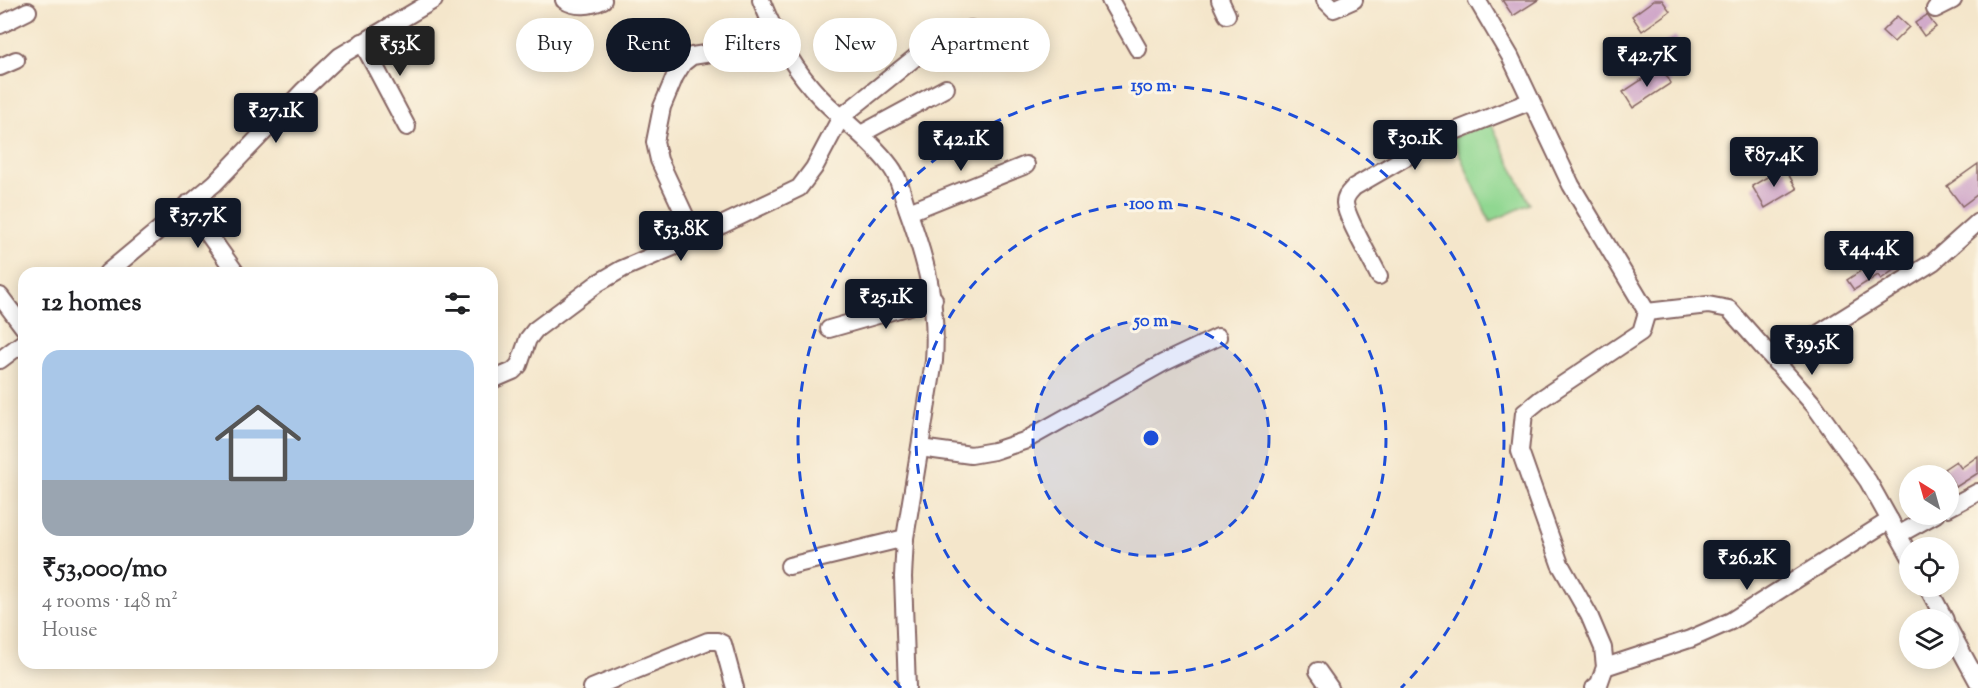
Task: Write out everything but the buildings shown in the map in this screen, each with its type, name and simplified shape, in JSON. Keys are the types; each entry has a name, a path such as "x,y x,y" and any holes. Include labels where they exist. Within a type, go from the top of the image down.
{"street":[{"path":"564,0 571,4 593,5 603,0"},
{"path":"761,0 768,18"},
{"path":"1110,0 1138,49"},
{"path":"1325,0 1334,9 1354,0"},
{"path":"1935,9 1953,0"},
{"path":"113,267 215,183 304,90 340,56 425,3"},
{"path":"1485,3 1571,185 1647,312 1641,332 1541,399 1524,413 1520,452 1560,564 1603,648 1605,667 1599,687"},
{"path":"0,25 28,11"},
{"path":"362,42 407,127"},
{"path":"695,237 659,160 655,141 662,107 675,76 683,63 692,56 703,54"},
{"path":"0,68 16,60"},
{"path":"498,377 513,371 519,365 528,339 535,330 598,283 622,269 799,188 814,168 841,117 909,62"},
{"path":"800,72 819,96 872,144 893,169 923,254 934,299 936,335 934,361 905,538 903,577 908,688"},
{"path":"861,135 946,88"},
{"path":"1379,276 1349,216 1345,204 1347,195 1354,187 1426,144 1531,101"},
{"path":"909,212 1026,165"},
{"path":"187,204 232,267"},
{"path":"1776,363 1813,337 1933,262 1978,222"},
{"path":"0,296 18,320"},
{"path":"829,329 934,299"},
{"path":"1647,312 1708,305 1729,309 1814,405 1868,481 1899,537"},
{"path":"920,448 971,455 994,452 1024,441 1153,368 1218,337"},
{"path":"0,360 18,346"},
{"path":"1959,502 1978,492"},
{"path":"1605,667 1690,639 1731,621 1903,525"},
{"path":"789,566 905,538"},
{"path":"592,688 708,641 717,641 723,644 735,688"},
{"path":"1959,647 1978,682"},
{"path":"1318,671 1330,688"}],"green space":[{"path":"1490,121 1530,204 1490,222 1452,138"}]}
